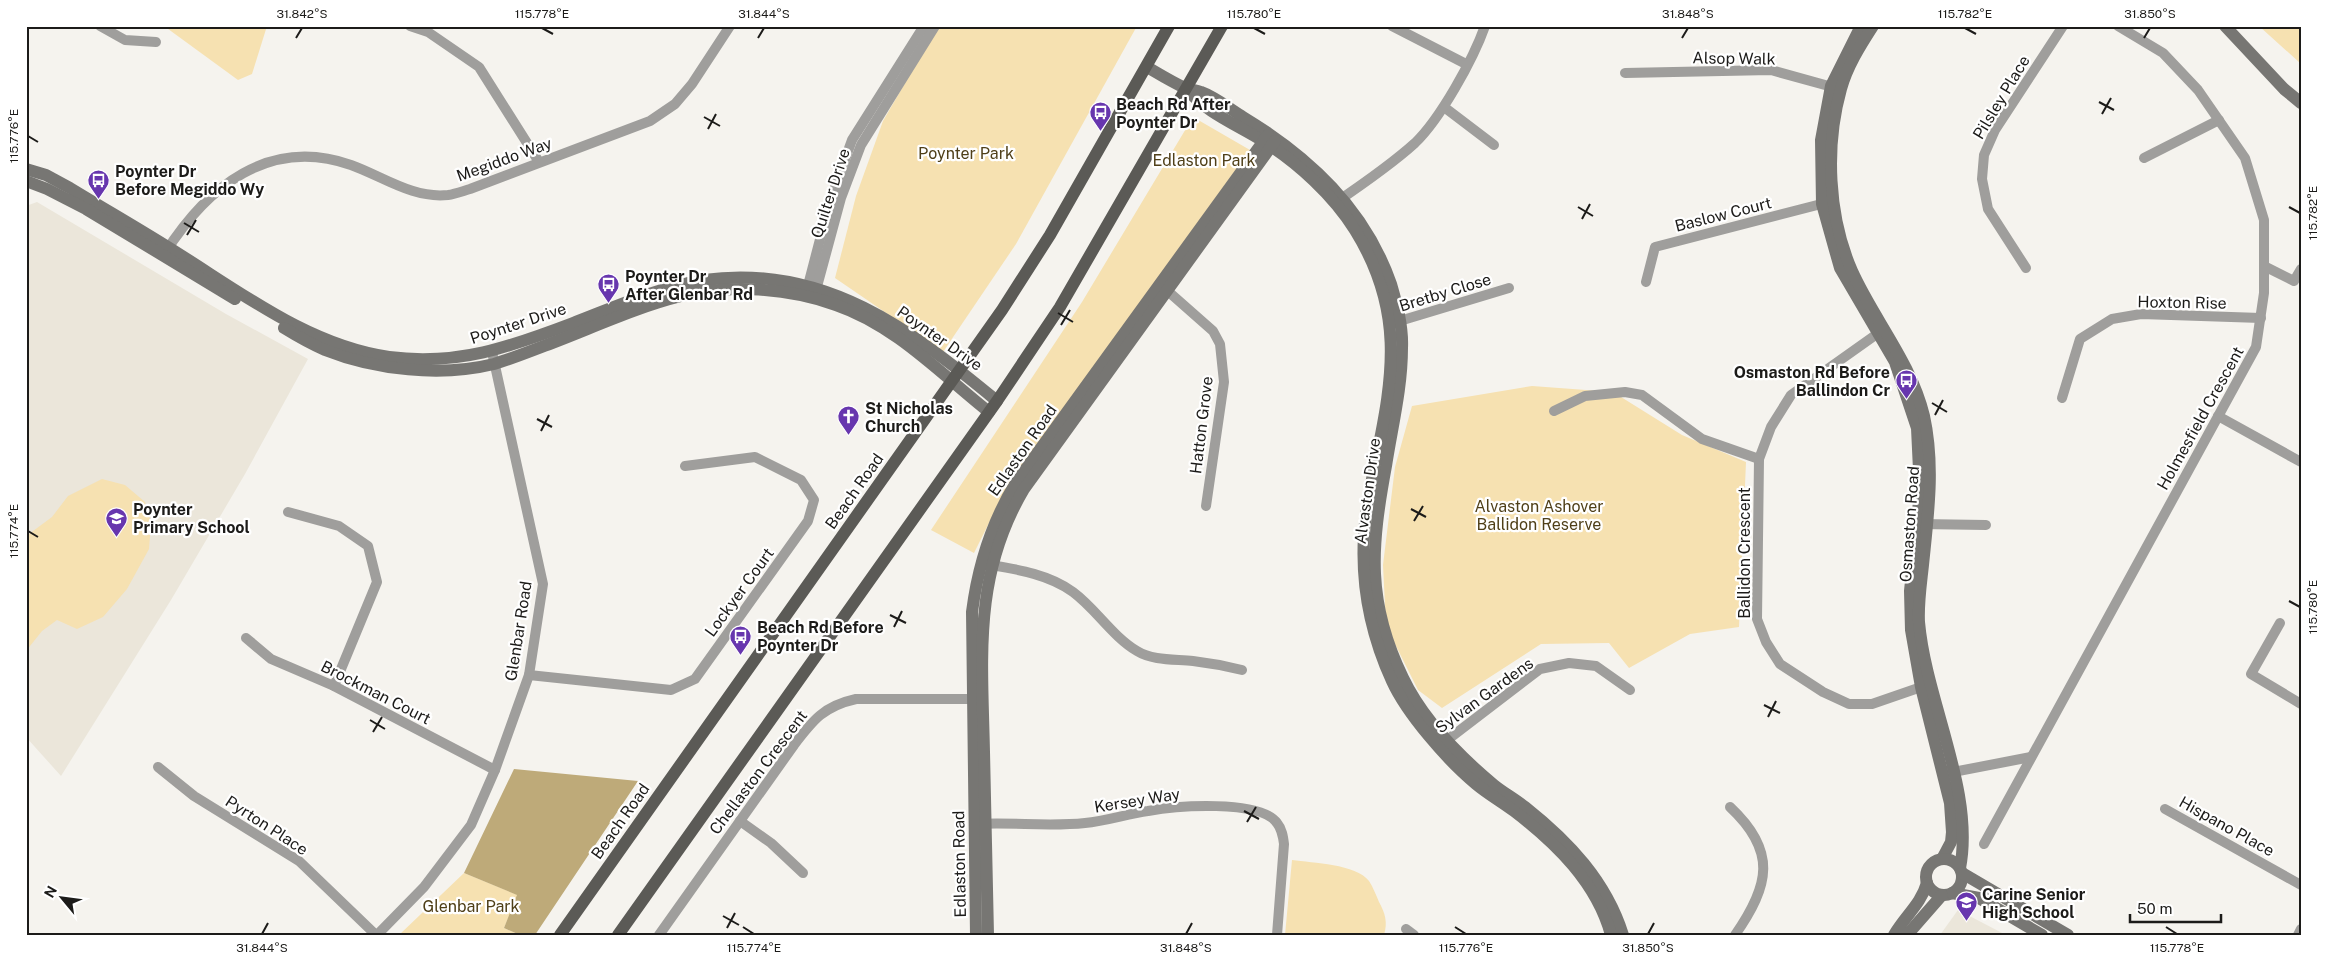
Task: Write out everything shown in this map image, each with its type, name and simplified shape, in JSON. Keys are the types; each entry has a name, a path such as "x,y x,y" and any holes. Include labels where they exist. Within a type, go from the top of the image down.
{"main road":[{"name":"Beach Road","path":"560,935 1002,310 1050,235 1169,26"},
{"path":"618,935 998,401 1060,307 1222,26"}],"street":[{"path":"100,26 126,40 156,42"},
{"path":"410,26 428,32 479,67 539,162"},
{"name":"Megiddo Way","path":"166,251 185,223 209,197 245,170 273,160 306,156 350,164 419,194 448,195 470,189 650,121 675,104 692,84 730,26"},
{"name":"Quilter Drive","path":"811,292 830,200 852,140 924,26"},
{"name":"Quilter Drive","path":"811,292 841,198 861,145 935,26"},
{"path":"1392,26 1466,64"},
{"path":"1338,201 1415,143 1444,108 1480,39 1484,26"},
{"name":"Osmaston Road","path":"1861,26 1836,87 1828,202 1852,270 1881,331 1913,382 1924,417 1930,475 1922,524 1919,611 1926,686 1964,829 1961,871"},
{"name":"Osmaston Road","path":"1836,87 1873,26"},
{"name":"Pilsley Place","path":"2026,268 1988,209 1982,179 1984,155 1995,130 2063,26"},
{"name":"Holmesfield Crescent","path":"1984,844 2256,347 2261,318 2264,220 2245,158 2198,90 2163,54 2118,26"},
{"path":"2225,26 2284,89 2301,103"},
{"name":"Alvaston Drive","path":"1147,67 1187,89 1201,92 1318,172 1338,201 1358,217 1376,247 1395,298 1395,323 1403,347 1400,384 1377,515 1374,549 1375,579 1383,628 1393,656 1416,701 1443,743 1476,784 1534,827 1568,858 1593,894 1611,935"},
{"name":"Alsop Walk","path":"1625,73 1772,70 1836,87"},
{"path":"1444,108 1494,145"},
{"path":"2144,158 2219,120"},
{"name":"Edlaston Road","path":"976,935 980,824 978,699 986,564 1024,489 1270,140"},
{"name":"Poynter Drive","path":"26,169 46,175 166,251"},
{"name":"Poynter Drive","path":"26,181 60,195 166,251 291,322 330,341 350,348 391,357 417,359 476,356 493,358 682,285 705,280 753,278 856,302 882,316 959,370 998,401"},
{"name":"Baslow Court","path":"1646,282 1655,247 1828,202"},
{"path":"2264,266 2294,281 2301,269"},
{"name":"Hatton Grove","path":"1164,288 1213,331 1220,344 1224,382 1206,506"},
{"name":"Bretby Close","path":"1395,323 1509,288"},
{"name":"Poynter Drive","path":"811,292 855,313 899,339 989,412"},
{"name":"Hoxton Rise","path":"2062,398 2080,339 2112,320 2141,314 2261,318"},
{"name":"Ballidon Crescent","path":"1881,331 1791,395 1771,427 1759,459 1757,619 1766,642 1780,664 1823,692 1850,704 1872,704 1926,686"},
{"name":"Glenbar Road","path":"376,935 424,886 470,824 495,770 529,675 544,584 493,358"},
{"path":"1554,411 1584,396 1625,392 1642,395 1702,439 1759,459"},
{"path":"2218,416 2301,462"},
{"name":"Lockyer Court","path":"529,675 672,690 695,679 808,521 814,500 801,480 755,457 685,466"},
{"path":"288,512 339,526 368,546 377,582 334,686"},
{"path":"1922,524 1986,525"},
{"path":"986,564 1043,577 1060,584 1074,593 1106,625 1138,651 1150,656 1215,664 1242,670"},
{"path":"2280,623 2252,674 2301,704"},
{"name":"Brockman Court","path":"246,638 271,658 334,686 495,770"},
{"name":"Sylvan Gardens","path":"1443,743 1540,669 1569,663 1596,666 1630,690"},
{"name":"Chellaston Crescent","path":"659,935 811,723 825,710 841,702 856,699 978,699"},
{"name":"Alvaston Drive","path":"1443,743 1466,760 1496,787 1523,805 1568,844 1598,882 1610,903 1623,935"},
{"path":"1949,773 2030,757"},
{"name":"Pyrton Place","path":"158,767 194,796 299,861 376,935"},
{"name":"Osmaston Road","path":"1942,859 1951,842 1952,832 1949,773"},
{"name":"Kersey Way","path":"980,824 1069,825 1110,820 1147,811 1213,806 1240,808 1263,813 1276,821 1282,831 1284,844 1277,935"},
{"path":"1730,807 1746,822 1756,836 1764,866 1762,882 1756,901 1735,935"},
{"name":"Hispano Place","path":"2165,809 2301,884"},
{"path":"740,821 771,843 803,873"},
{"name":"Edlaston Road","path":"980,824 988,935"},
{"path":"2042,935 1980,898 1933,891 1927,883 1926,876 1930,866 1942,859 1952,861 1961,871 2068,935"},
{"path":"1907,935 1947,894 1959,887 1961,871"},
{"path":"1894,935 1903,920 1918,904 1927,883"},
{"path":"2298,935 2301,929"}],"shaded area":[{"name":"Poynter Primary School","path":"37,202 226,314 308,359 245,474 171,600 61,776 26,737 26,206"},
{"path":"514,769 638,781 535,935 520,935 504,928 517,895 464,873"},
{"name":"Carine Senior High School","path":"1958,910 2006,935 1940,935"}],"green space":[{"path":"164,26 267,26 252,74 238,80"},
{"name":"Poynter Park","path":"938,26 1137,26 1016,244 943,352 835,278 856,196 883,121"},
{"path":"2259,26 2301,26 2301,64 2300,63"},
{"name":"Edlaston Park","path":"1193,117 1250,150 1005,491 974,553 931,530 1082,302"},
{"name":"Alvaston Ashover Ballidon Reserve","path":"1532,386 1613,392 1682,435 1746,462 1739,627 1690,634 1629,668 1609,643 1541,644 1442,708 1418,690 1386,626 1383,565 1395,467 1412,406"},
{"path":"102,479 125,485 145,502 151,523 149,549 127,589 103,617 77,629 57,620 42,631 26,651 26,532 29,534 52,517 68,496"},
{"path":"1292,860 1334,865 1363,875 1369,881 1384,914 1386,926 1384,935 1285,935"},
{"name":"Glenbar Park","path":"464,873 518,895 504,928 520,935 399,935"}],"place":[{"name":"Beach Rd After Poynter Dr","path":"1100,132"},
{"name":"Poynter Dr Before Megiddo Wy","path":"99,199"},
{"name":"Poynter Dr After Glenbar Rd","path":"609,304"},
{"name":"Osmaston Rd Before Ballindon Cr","path":"1906,400"},
{"name":"St Nicholas Church","path":"849,436"},
{"name":"Poynter Primary School","path":"117,537"},
{"name":"Beach Rd Before Poynter Dr","path":"741,655"},
{"name":"Carine Senior High School","path":"1966,922"}]}
